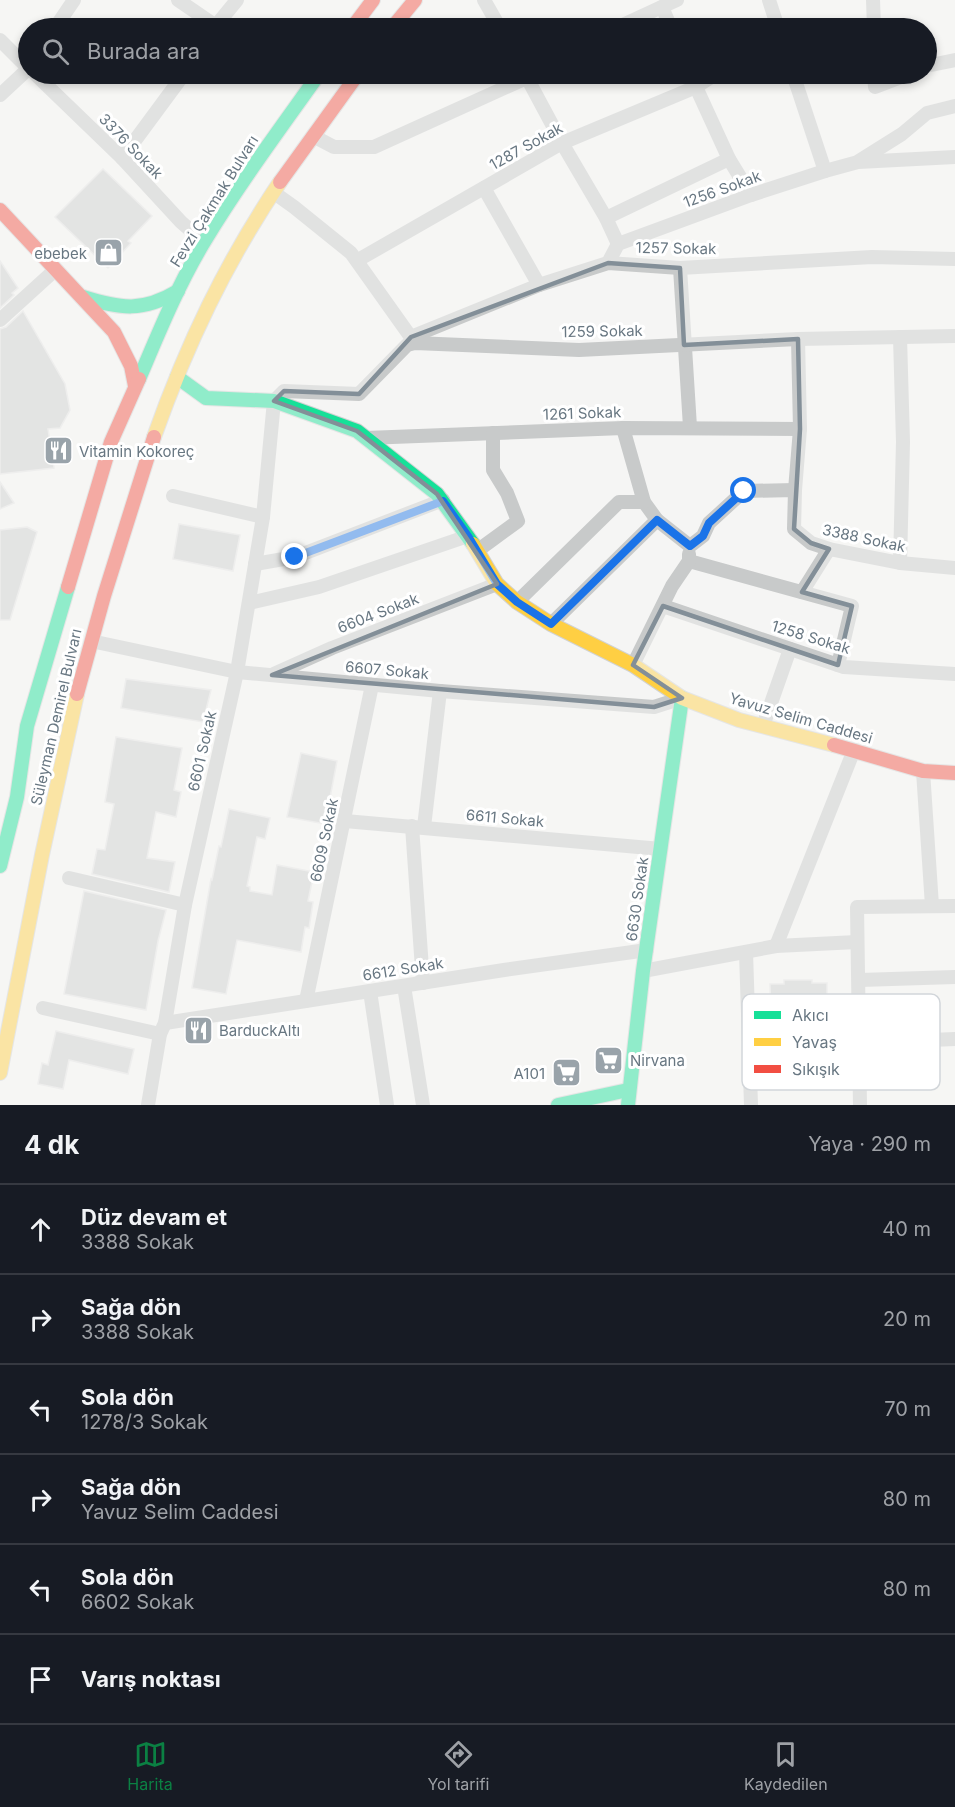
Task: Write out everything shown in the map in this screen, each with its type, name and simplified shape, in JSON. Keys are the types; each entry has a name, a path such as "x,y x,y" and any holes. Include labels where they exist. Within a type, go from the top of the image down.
{"main road":[{"path":"359,18 372,0"},
{"path":"400,18 415,0"},
{"name":"Fevzi Çakmak Bulvarı","path":"135,386 178,291 204,242 268,145 313,84"},
{"path":"177,377 213,295 249,230 273,192 351,84"},
{"path":"0,210 118,339 131,366 135,386"},
{"path":"78,295 120,307 142,308 161,302 178,291"},
{"name":"Yavuz Selim Caddesi","path":"177,377 206,398 274,401 357,431 437,494 468,536 497,584 517,602 551,624 633,665 682,698 739,720 854,750 923,771 955,773"},
{"name":"Süleyman Demirel Bulvarı","path":"0,1073 41,856 70,722 91,641 154,436 177,377"},
{"name":"Süleyman Demirel Bulvarı","path":"0,867 3,832 17,797 30,714 111,442 135,386"},
{"name":"6630 Sokak","path":"628,1105 643,971 682,698"},
{"path":"558,1105 628,1090"}],"street":[{"path":"62,18 74,0"},
{"path":"178,0 203,18"},
{"path":"222,18 237,0"},
{"path":"484,0 494,18"},
{"path":"637,18 677,0"},
{"path":"769,0 775,18"},
{"path":"873,0 873,18"},
{"path":"662,6 667,18"},
{"path":"0,40 18,58"},
{"path":"937,64 955,60"},
{"path":"0,95 18,78"},
{"name":"3376 Sokak","path":"44,84 122,158 181,222 204,242"},
{"path":"122,158 177,84"},
{"path":"313,136 334,147 374,147 510,84"},
{"path":"533,84 562,143 606,218 618,244 608,262"},
{"path":"695,84 729,159 751,195"},
{"name":"1287 Sokak","path":"358,260 562,143 701,84"},
{"path":"796,84 825,171"},
{"name":"1256 Sokak","path":"858,162 902,134 927,113 955,106"},
{"name":"1256 Sokak","path":"618,244 751,195 858,162 955,157"},
{"path":"606,218 729,159"},
{"path":"484,188 539,285"},
{"path":"273,192 358,260 413,340 359,394 284,391 274,401"},
{"name":"1257 Sokak","path":"413,340 539,285 608,262 681,268 872,257 955,259"},
{"path":"681,268 690,427"},
{"path":"0,320 55,270"},
{"name":"1259 Sokak","path":"413,340 579,350 798,339 955,336"},
{"path":"900,338 903,442 900,563"},
{"path":"633,665 689,561 690,546 703,536 709,523 744,491 795,490 800,429 798,339"},
{"name":"6601 Sokak","path":"148,1105 185,904 237,672 263,517 274,401"},
{"path":"623,428 644,502 657,520 690,546"},
{"name":"1261 Sokak","path":"366,438 623,428 800,429"},
{"path":"477,551 518,521 507,493 493,470 493,433"},
{"name":"3388 Sokak","path":"795,490 794,529 811,543 829,549 900,563 955,568"},
{"path":"173,496 263,517"},
{"path":"255,564 295,557 443,501"},
{"path":"517,602 619,502 644,502"},
{"path":"551,624 657,520"},
{"path":"249,603 319,587 468,536"},
{"path":"802,592 829,549"},
{"path":"689,561 852,606 838,665"},
{"name":"6604 Sokak","path":"272,675 332,648 497,584"},
{"name":"1258 Sokak","path":"663,606 844,667 955,674"},
{"name":"6607 Sokak","path":"91,641 237,672 440,691 654,707 682,698"},
{"path":"763,726 790,649"},
{"name":"6609 Sokak","path":"306,1001 372,685"},
{"path":"423,983 418,826 440,691"},
{"path":"776,946 854,750"},
{"path":"923,771 932,906"},
{"name":"6611 Sokak","path":"345,821 661,849"},
{"path":"69,878 185,904"},
{"path":"860,994 857,907 955,906"},
{"path":"643,971 776,946 857,942"},
{"name":"6612 Sokak","path":"162,1029 306,1001 647,950"},
{"path":"746,952 747,994"},
{"path":"860,980 955,977"},
{"path":"404,986 423,1105"},
{"path":"370,991 387,1105"},
{"path":"43,1008 162,1029"},
{"path":"940,1040 955,1039"},
{"path":"751,1090 751,1105"}],"highlighted area":[{"path":"608,263 680,268 684,345 798,339 800,429 794,529 811,543 829,549 802,592 852,606 838,665 663,606 633,665 682,698 654,707 272,675 497,584 437,494 357,431 274,401 284,391 359,394 411,337"}],"building":[{"path":"103,169 152,216 128,241 131,243 108,268 55,217"},
{"path":"0,261 18,288 0,308"},
{"path":"23,311 65,384 70,410 60,428 48,429 54,468 0,474 0,329 6,327"},
{"path":"0,482 14,503 0,509"},
{"path":"179,524 240,535 233,571 173,559"},
{"path":"27,527 37,532 10,620 0,620 0,530"},
{"path":"126,679 211,690 203,722 121,708"},
{"path":"116,737 182,748 174,790 181,792 176,817 156,812 147,858 175,862 169,892 92,874 97,849 105,850 114,804 105,802"},
{"path":"301,753 337,761 325,824 287,817"},
{"path":"229,809 270,818 265,839 257,837 247,886 250,887 250,891 272,895 277,865 314,872 308,901 313,902 309,928 305,927 301,952 237,940 226,994 192,988 211,879"},
{"path":"84,891 166,910 146,1010 64,994"},
{"path":"784,980 812,980 812,983 827,983 827,994 770,994 770,984 784,984"},
{"path":"56,1031 134,1049 128,1074 69,1060 63,1089 38,1084 42,1063 48,1065"}],"traffic: fast":[{"path":"139,379 177,292 204,242 245,178 312,84"},
{"path":"83,297 109,304 132,306 154,302 178,291"},
{"path":"177,377 206,398 274,401 357,431 437,494 473,544"},
{"path":"0,866 17,797 27,726 68,587"},
{"path":"628,1105 643,971 682,698"},
{"path":"558,1105 628,1090"}],"traffic: slow":[{"path":"154,437 180,369 209,305 242,243 280,182"},
{"path":"473,544 497,584 517,602 551,624 633,665 682,698 739,720 834,745"},
{"path":"0,1073 42,855 77,694"}],"traffic: jam":[{"path":"360,18 373,0"},
{"path":"400,18 415,0"},
{"path":"280,182 351,84"},
{"path":"0,210 114,332 131,366 135,386"},
{"path":"68,587 111,442 139,379"},
{"path":"77,694 104,596 154,437"},
{"path":"834,745 923,771 955,773"}],"place":[{"name":"ebebek","path":"108,253"},
{"name":"Vitamin Kokoreç","path":"58,451"},
{"name":"BarduckAltı","path":"198,1030"},
{"name":"Nirvana","path":"609,1060"},
{"name":"A101","path":"566,1073"}],"route":[{"path":"295,557 443,501 468,536 497,584 517,602 551,624 657,520 690,546 703,536 709,523 744,491"}]}
